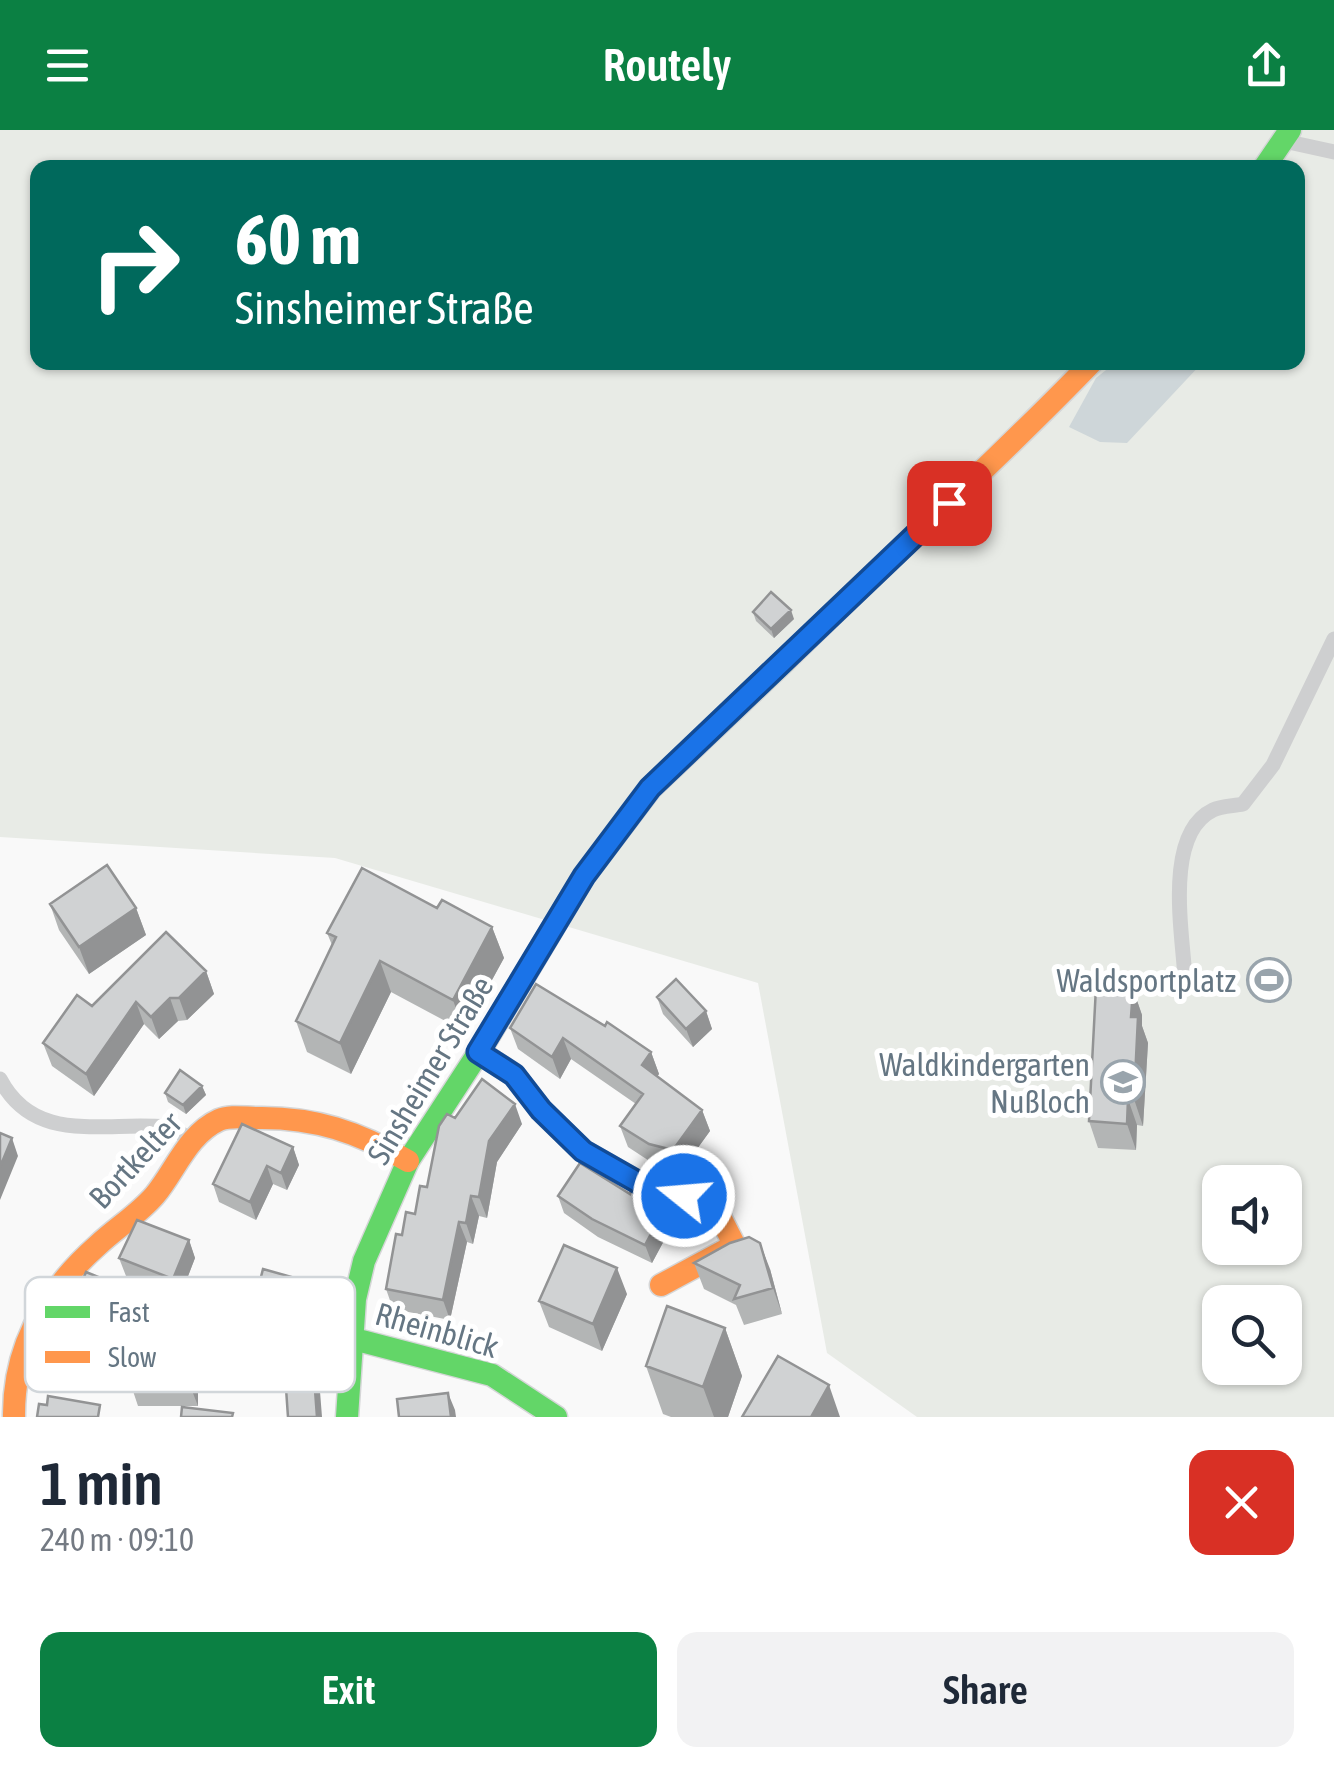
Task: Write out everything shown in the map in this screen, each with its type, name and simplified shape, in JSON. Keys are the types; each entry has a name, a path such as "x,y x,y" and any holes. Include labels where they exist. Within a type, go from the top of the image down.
{"street":[{"path":"1270,160 1287,136"},
{"name":"Sinsheimer Straße","path":"355,1310 364,1261 408,1161 584,876 650,788 734,711 893,553 994,462 1084,370"},
{"path":"478,1052 514,1075 541,1110 583,1151 648,1188 716,1209 733,1242 726,1250 661,1286"},
{"name":"Bortkelter","path":"68,1277 85,1256 154,1196 193,1142 220,1119 274,1116 337,1124 408,1161"},
{"name":"Rheinblick","path":"355,1339 492,1375 556,1417"},
{"name":"Bortkelter","path":"14,1417 12,1392 25,1340"},
{"name":"Sinsheimer Straße","path":"348,1417 349,1392"}],"lane":[{"path":"1287,136 1334,152"},
{"path":"1186,979 1179,866 1191,831 1212,810 1244,804 1273,765 1334,639"},
{"path":"0,1079 33,1116 58,1126 166,1127 193,1142"}],"shaded area":[{"path":"0,130 1334,130 1334,1417 917,1417 827,1353 758,983 335,858 0,837"},
{"path":"1106,370 1195,370 1127,443 1100,442 1069,427 1096,378"}],"building":[{"path":"771,592 791,610 771,629 753,612"},
{"path":"107,865 136,908 79,947 50,904"},
{"path":"362,868 437,908 442,900 492,927 453,1000 380,961 340,1043 296,1021 336,937 327,933"},
{"path":"166,932 206,971 179,998 170,998 151,1017 136,1002 86,1074 43,1043 77,995 92,1006"},
{"path":"676,979 706,1011 686,1029 657,997"},
{"path":"536,984 605,1026 607,1022 651,1052 642,1065 702,1110 673,1150 649,1144 620,1126 643,1094 563,1038 552,1057 510,1028"},
{"path":"1096,987 1133,989 1131,1017 1138,1017 1134,1099 1128,1099 1127,1124 1089,1121"},
{"path":"180,1070 202,1086 183,1105 165,1093"},
{"path":"482,1079 515,1104 489,1141 479,1197 471,1196 466,1223 459,1222 443,1300 386,1289 396,1234 402,1235 406,1212 415,1214 420,1186 427,1187 439,1126 447,1114 455,1118"},
{"path":"242,1124 293,1147 281,1173 267,1166 250,1202 213,1184"},
{"path":"0,1133 12,1138 0,1167"},
{"path":"580,1163 630,1194 631,1191 667,1204 645,1245 592,1219 558,1196"},
{"path":"137,1220 189,1240 174,1277 119,1258"},
{"path":"749,1237 760,1243 773,1288 734,1299 740,1285 694,1263"},
{"path":"564,1245 617,1268 593,1324 539,1301"},
{"path":"263,1269 292,1277 261,1277"},
{"path":"667,1306 725,1328 703,1387 646,1366"},
{"path":"778,1356 829,1385 811,1417 742,1417"},
{"path":"286,1392 315,1392 317,1417 288,1417"},
{"path":"448,1393 451,1417 399,1417 397,1399"},
{"path":"48,1396 100,1405 98,1417 37,1417 39,1404 47,1405"},
{"path":"182,1407 233,1413 232,1417 181,1417"}],"traffic: fast":[{"path":"1269,160 1290,130"},
{"path":"355,1299 364,1261 408,1161 479,1052 584,876 651,788 785,661"},
{"path":"355,1339 492,1375 556,1417"},
{"path":"347,1417 349,1392"}],"traffic: slow":[{"path":"785,661 1084,370"},
{"path":"479,1052 514,1075 541,1110 583,1151 648,1188 716,1209 733,1242 726,1250 661,1285"},
{"path":"67,1277 149,1202 190,1144 219,1120 278,1118 317,1124 354,1134 408,1161"},
{"path":"14,1417 15,1391 25,1347"}],"place":[{"name":"Waldsportplatz","path":"1269,980"},
{"name":"Waldkindergarten Nußloch","path":"1123,1082"}],"route":[{"path":"684,1196 648,1188 583,1151 541,1110 514,1075 478,1052 584,876 650,788 949,503"}]}
